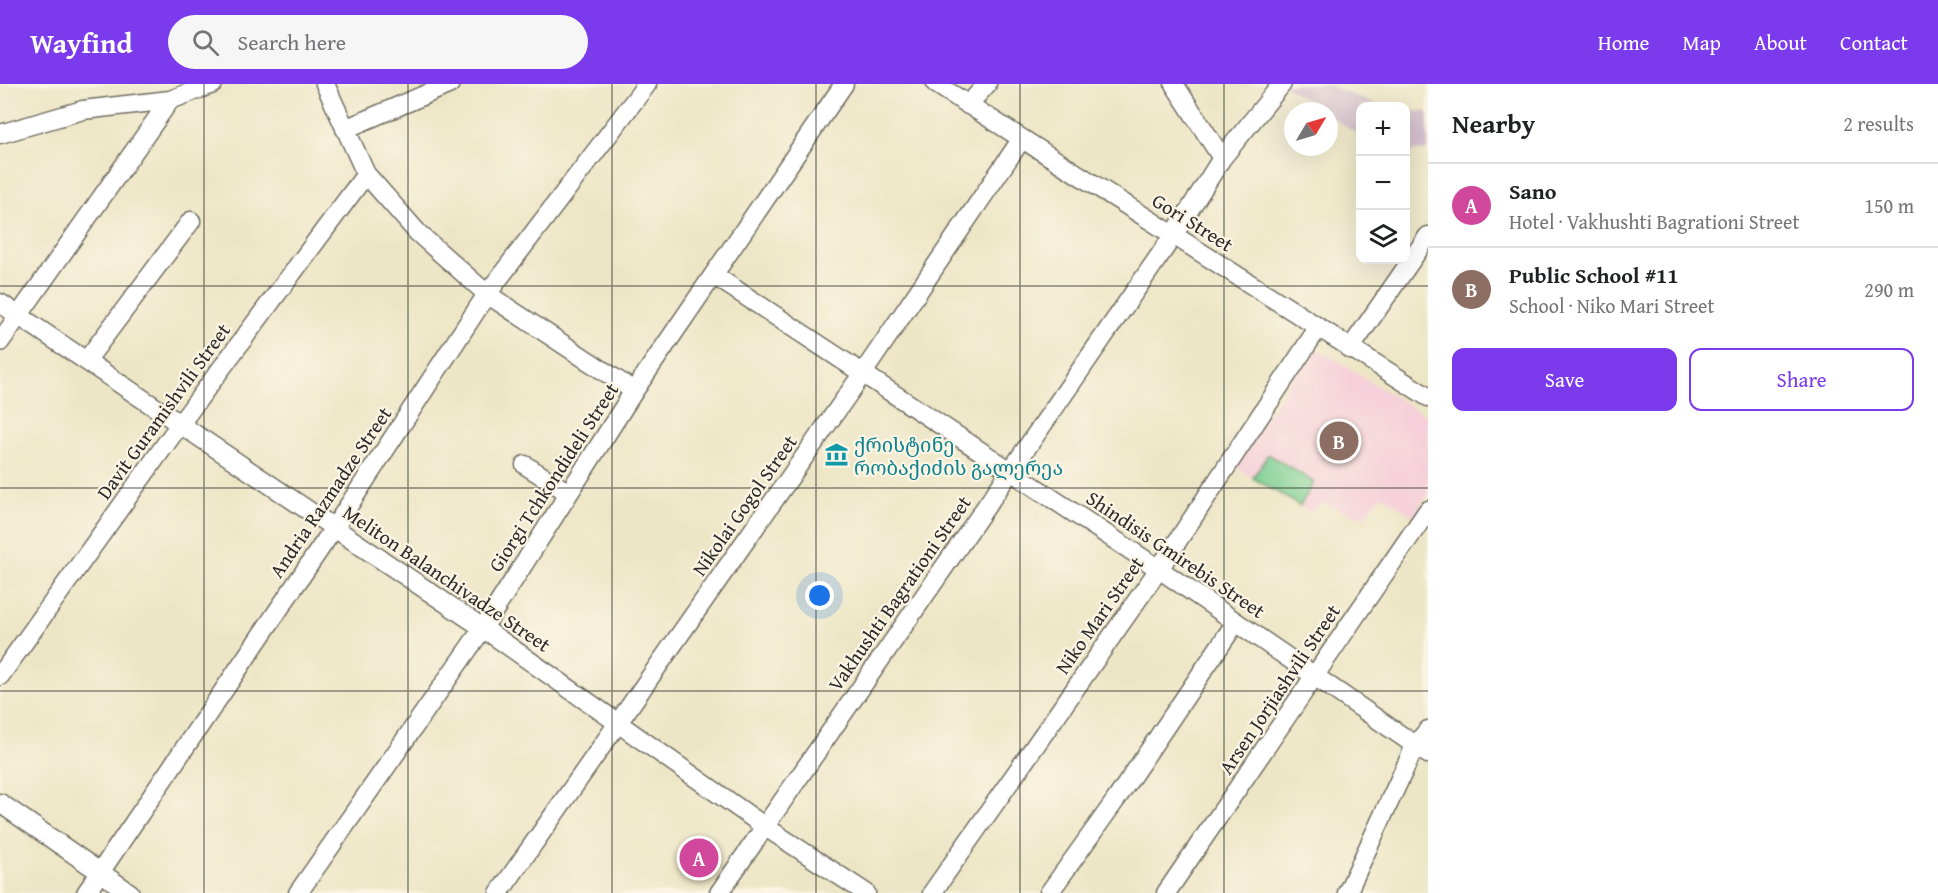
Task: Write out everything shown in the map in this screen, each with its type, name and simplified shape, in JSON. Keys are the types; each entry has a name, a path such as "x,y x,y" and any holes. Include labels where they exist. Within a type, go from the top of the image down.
{"street":[{"path":"0,134 83,110 170,100 213,84"},
{"path":"324,84 366,174 418,233 487,294 634,391"},
{"path":"345,129 450,84"},
{"name":"Andria Razmadze Street","path":"86,893 334,528 487,294 647,84"},
{"name":"Giorgi Tchkondideli Street","path":"298,893 483,628 634,391 715,276 844,84"},
{"name":"Gori Street","path":"936,84 1428,397"},
{"path":"968,105 987,84"},
{"path":"1174,84 1222,159"},
{"name":"Vakhushti Bagrationi Street","path":"719,893 1173,236 1222,159 1277,91"},
{"path":"0,342 170,100"},
{"name":"Nikolai Gogol Street","path":"499,893 863,373 1021,140"},
{"name":"Davit Guramishvili Street","path":"0,676 180,424 366,174"},
{"path":"86,361 192,221"},
{"path":"1350,349 1428,236"},
{"name":"Shindisis Gmirebis Street","path":"715,276 1159,569 1422,749"},
{"name":"Meliton Balanchivadze Street","path":"0,303 483,628 764,826 867,893"},
{"name":"Niko Mari Street","path":"932,893 1159,569 1318,328"},
{"path":"525,465 569,493"},
{"name":"Arsen Jorjiashvili Street","path":"1166,893 1428,510"},
{"path":"1049,893 1115,801 1236,622"},
{"path":"1347,893 1422,749 1428,730"},
{"path":"0,803 130,893"}],"shaded area":[{"path":"1283,84 1326,84 1369,102 1356,102 1356,133 1338,121 1338,102 1310,102"},
{"path":"1410,111 1428,111 1428,150 1410,152"},
{"path":"1314,347 1428,417 1428,495 1413,516 1382,495 1363,518 1323,503 1310,512 1233,466"}],"green space":[{"path":"1268,454 1314,482 1300,506 1253,478"}],"place":[{"name":"Public School #11","path":"1339,441"},
{"name":"ქრისტინე რობაქიძის გალერეა","path":"836,455"},
{"name":"Sano","path":"699,858"}]}
